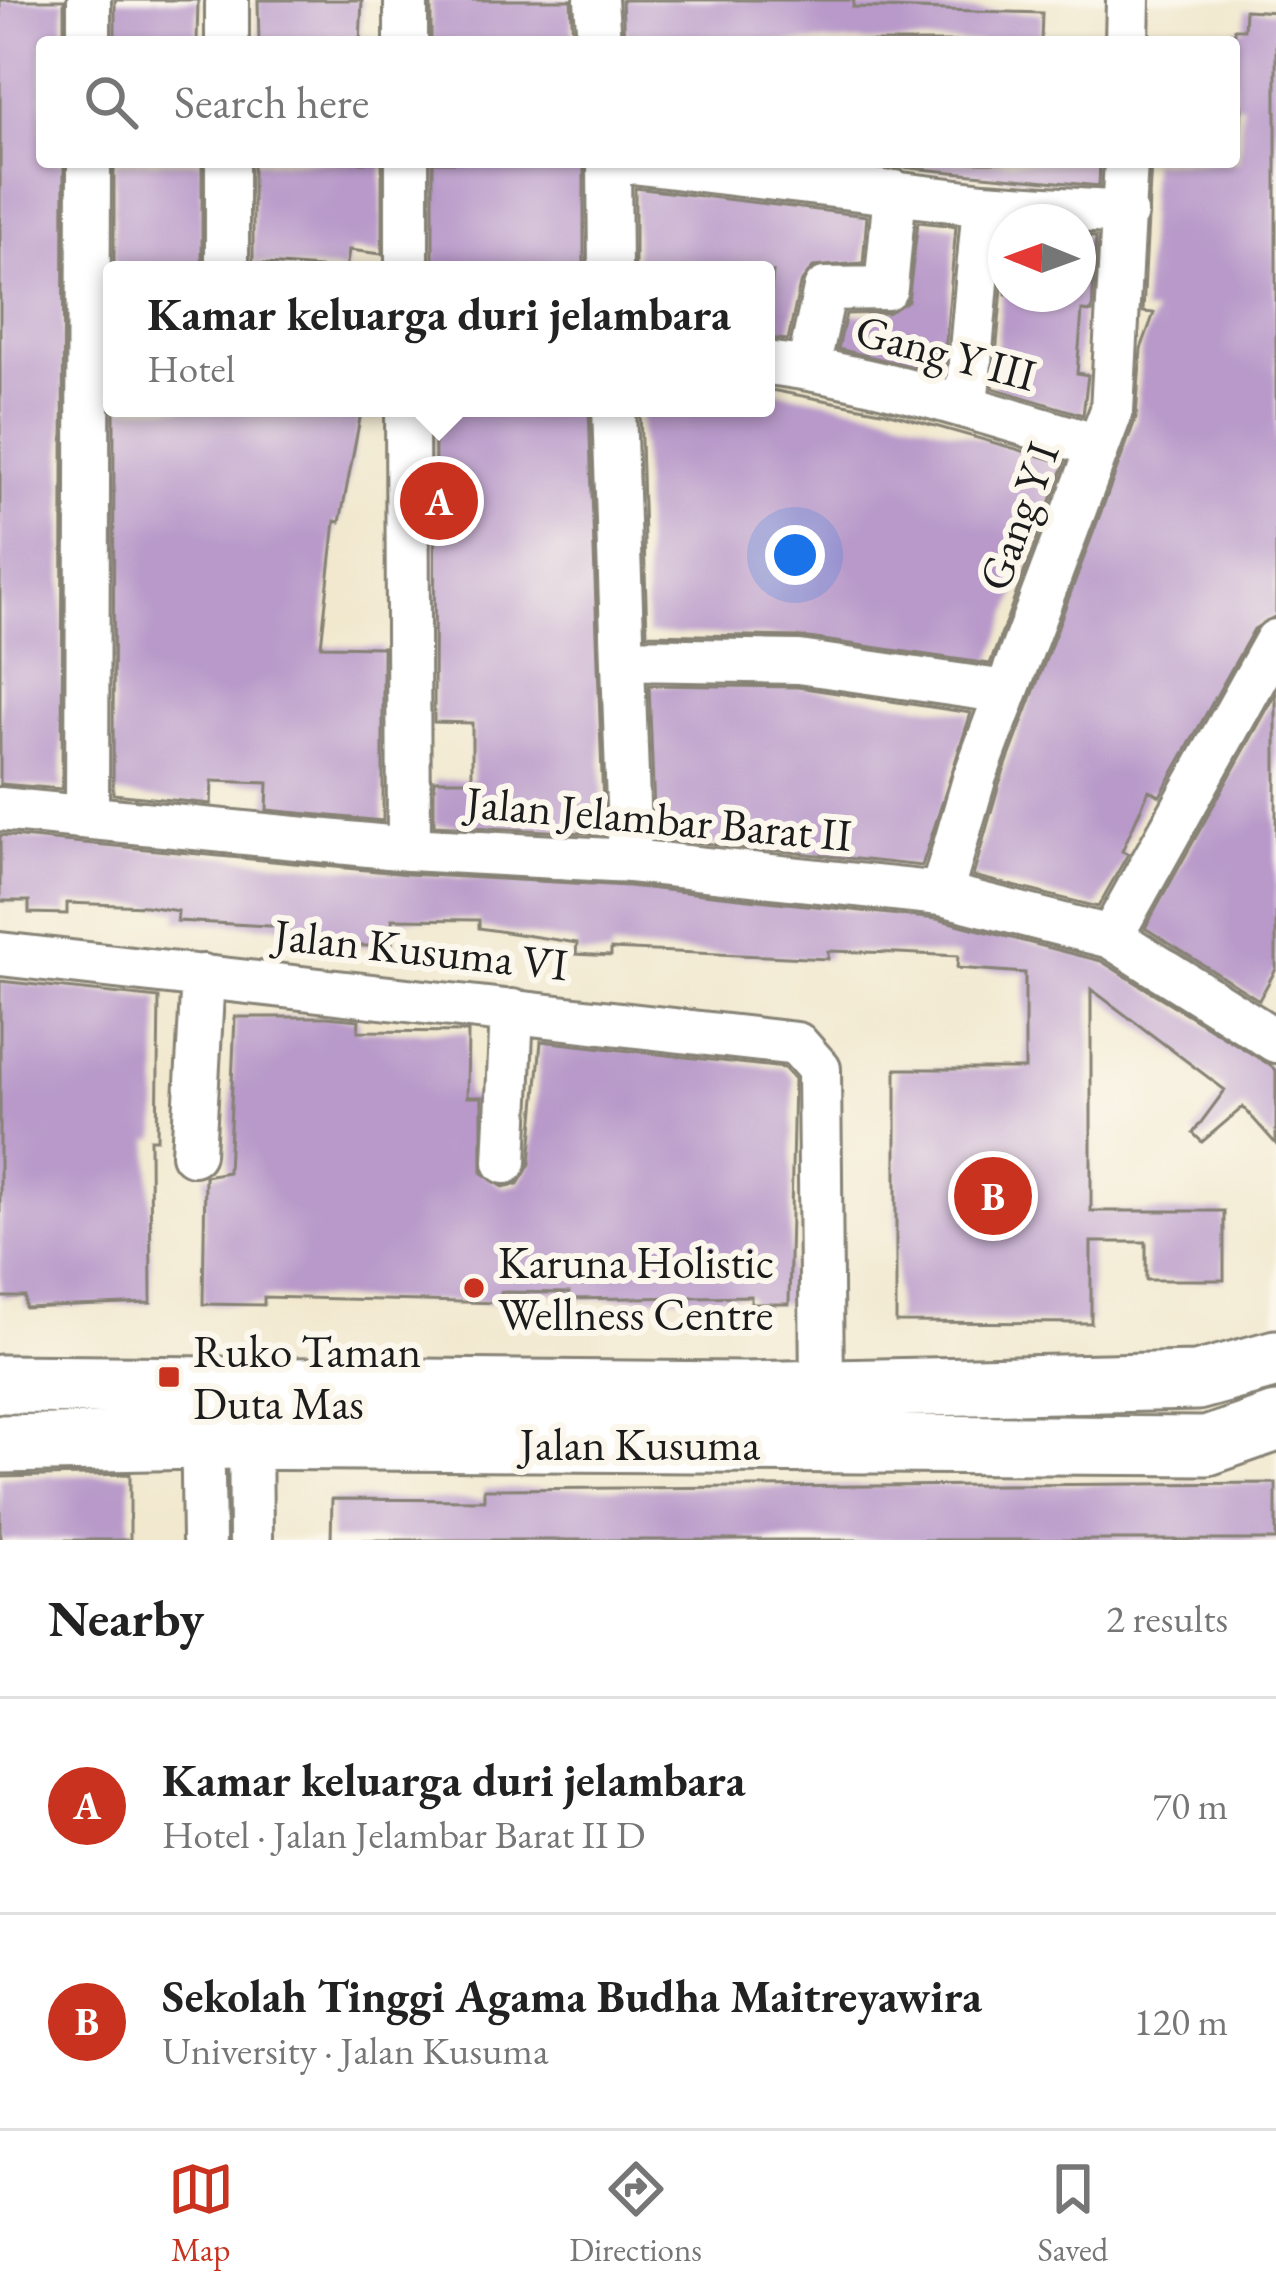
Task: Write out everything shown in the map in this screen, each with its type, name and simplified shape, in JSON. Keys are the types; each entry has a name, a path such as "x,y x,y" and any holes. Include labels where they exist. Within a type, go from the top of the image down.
{"street":[{"path":"89,0 89,36"},
{"path":"227,0 227,36"},
{"path":"406,0 406,36"},
{"path":"596,0 599,36"},
{"path":"1127,36 1128,0"},
{"path":"87,817 89,168"},
{"path":"227,168 227,261"},
{"path":"407,168 407,261"},
{"path":"609,168 610,261"},
{"path":"685,168 984,204 1126,213"},
{"name":"Gang Y I","path":"941,894 975,776 1114,393 1126,168"},
{"path":"808,368 824,289 886,288 895,192"},
{"path":"965,406 984,204"},
{"name":"Gang Y III","path":"775,364 965,406 1098,446"},
{"path":"407,417 409,849"},
{"path":"614,417 630,861"},
{"path":"1112,937 1276,641"},
{"path":"626,659 799,662 1006,692"},
{"name":"Jalan Jelambar Barat II","path":"0,809 409,849 630,861 941,894 1112,937 1271,1026"},
{"name":"Jalan Kusuma VI","path":"0,954 797,1044 819,1069 822,1389"},
{"path":"193,1154 203,976"},
{"path":"505,1162 512,1011"},
{"name":"Jalan Kusuma","path":"0,1444 226,1416 822,1389 1197,1382 1276,1359"},
{"name":"Jalan Kusuma","path":"0,1384 226,1416 1207,1446 1276,1423"},
{"path":"204,1540 226,1416"},
{"path":"226,1416 251,1540"}],"building":[{"path":"0,0 64,0 64,36 36,36 36,168 64,168 62,789 0,784"},
{"path":"115,0 198,0 197,36 115,36"},
{"path":"258,0 362,0 360,36 259,36"},
{"path":"431,0 571,0 573,36 431,36"},
{"path":"622,0 854,0 853,7 1042,13 1041,36 624,36"},
{"path":"1245,10 1276,12 1276,616 1254,629 1160,796 1149,790 1122,851 1128,854 1098,907 973,876 999,784 1136,418 1141,349 1154,313 1143,312 1151,168 1240,168 1240,36 1234,36 1234,29 1244,29"},
{"path":"114,168 202,168 202,261 114,261"},
{"path":"253,168 382,168 382,254 349,250 347,261 253,261"},
{"path":"433,168 584,168 584,261 433,261"},
{"path":"910,168 1100,168 1099,186"},
{"path":"635,188 867,216 863,263 813,267 800,284 788,340 775,339 775,261 635,261"},
{"path":"918,222 956,226 943,374 838,349 846,314 887,313 908,301"},
{"path":"1000,312 1082,312 1077,373 1088,375 1083,415 993,388"},
{"path":"775,391 886,412 1065,463 990,664 802,637 647,634 640,417 775,417"},
{"path":"114,417 360,417 340,522 335,521 321,646 383,647 383,821 267,810 268,783 212,781 211,804 113,794"},
{"path":"435,417 589,417 604,834 434,825 434,780 472,780 472,723 434,722"},
{"path":"649,685 797,687 971,713 922,866 655,838"},
{"path":"1276,693 1276,969 1259,1000 1145,928"},
{"path":"0,835 408,874 628,886 937,919 1101,961 1270,1065 1276,1071 1276,1144 1243,1107 1202,1142 1193,1133 1225,1090 1091,989 1091,1211 1224,1211 1224,1280 1146,1280 1146,1242 1091,1242 1091,1323 896,1322 896,1069 1025,1069 1025,973 957,968 958,956 898,953 828,951 828,959 611,949 611,956 576,954 577,943 479,928 479,920 392,919 392,946 337,946 337,942 286,941 287,927 177,921 178,911 146,906 67,903 67,914 29,913 29,901 0,901"},
{"path":"0,981 159,998 157,1139 150,1139 151,1303 25,1308 25,1297 0,1297"},
{"path":"235,1017 359,1020 358,1031 468,1032 467,1097 482,1097 482,1173 503,1187 518,1184 530,1164 541,1041 784,1068 794,1079 789,1304 751,1304 751,1296 569,1299 569,1293 501,1292 501,1303 264,1297 264,1305 203,1304 205,1176 228,1172"},
{"path":"130,1474 130,1540 0,1540 0,1477"},
{"path":"1276,1483 1276,1540 331,1540 332,1499 484,1500 484,1489"}],"place":[{"name":"Kamar keluarga duri jelambara","path":"439,501"},
{"name":"Sekolah Tinggi Agama Budha Maitreyawira","path":"993,1196"},
{"name":"Karuna Holistic Wellness Centre","path":"474,1288"},
{"name":"Ruko Taman Duta Mas","path":"169,1377"}]}
